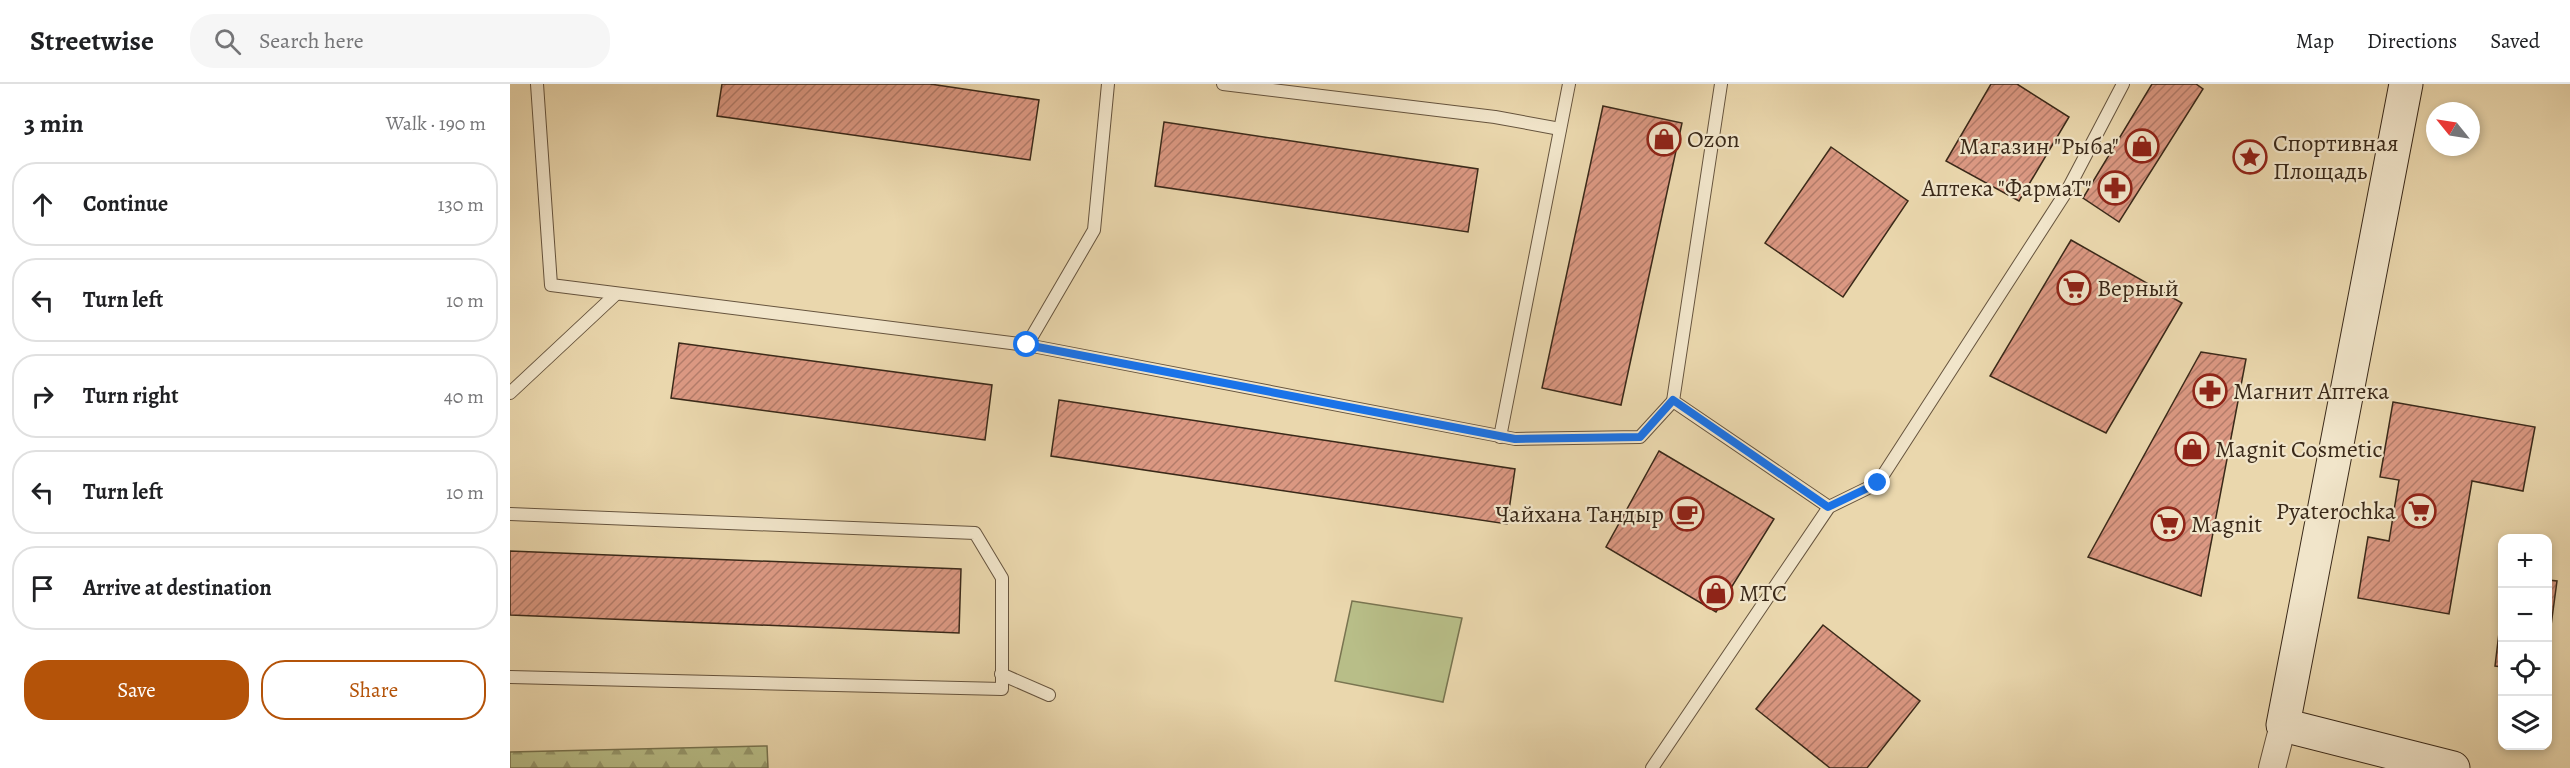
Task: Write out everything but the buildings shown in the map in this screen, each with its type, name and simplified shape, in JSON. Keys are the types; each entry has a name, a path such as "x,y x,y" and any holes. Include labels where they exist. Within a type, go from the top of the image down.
{"street":[{"path":"2272,768 2283,725 2406,84"},
{"path":"2283,725 2453,768"}],"lane":[{"path":"537,84 551,285 1027,345 1515,439 1640,437 1673,400 1721,84"},
{"path":"1027,345 1094,230 1108,84"},
{"path":"1223,84 1495,117 1560,129"},
{"path":"1500,437 1569,84"},
{"path":"1652,768 1828,507 1878,483 2068,189 2122,84"},
{"path":"510,393 616,294"},
{"path":"1673,400 1828,507"},
{"path":"510,514 975,533 1002,578 1002,689 510,677"},
{"path":"1001,674 1049,694"}],"green space":[{"path":"1352,601 1462,618 1443,702 1335,681"},
{"path":"767,746 768,768 510,768 510,752"}],"place":[{"name":"Ozon","path":"1664,139"},
{"name":"Магазин \"Рыба\"","path":"2142,146"},
{"name":"Спортивная Площадь","path":"2250,157"},
{"name":"Аптека \"ФармаТ\"","path":"2115,188"},
{"name":"Верный","path":"2074,288"},
{"name":"Магнит Аптека","path":"2210,391"},
{"name":"Magnit Cosmetic","path":"2192,449"},
{"name":"Pyaterochka","path":"2419,511"},
{"name":"Чайхана Тандыр","path":"1687,514"},
{"name":"Magnit","path":"2168,524"},
{"name":"МТС","path":"1716,593"}],"route":[{"path":"1027,345 1515,439 1640,437 1673,400 1828,507 1878,483"}]}
